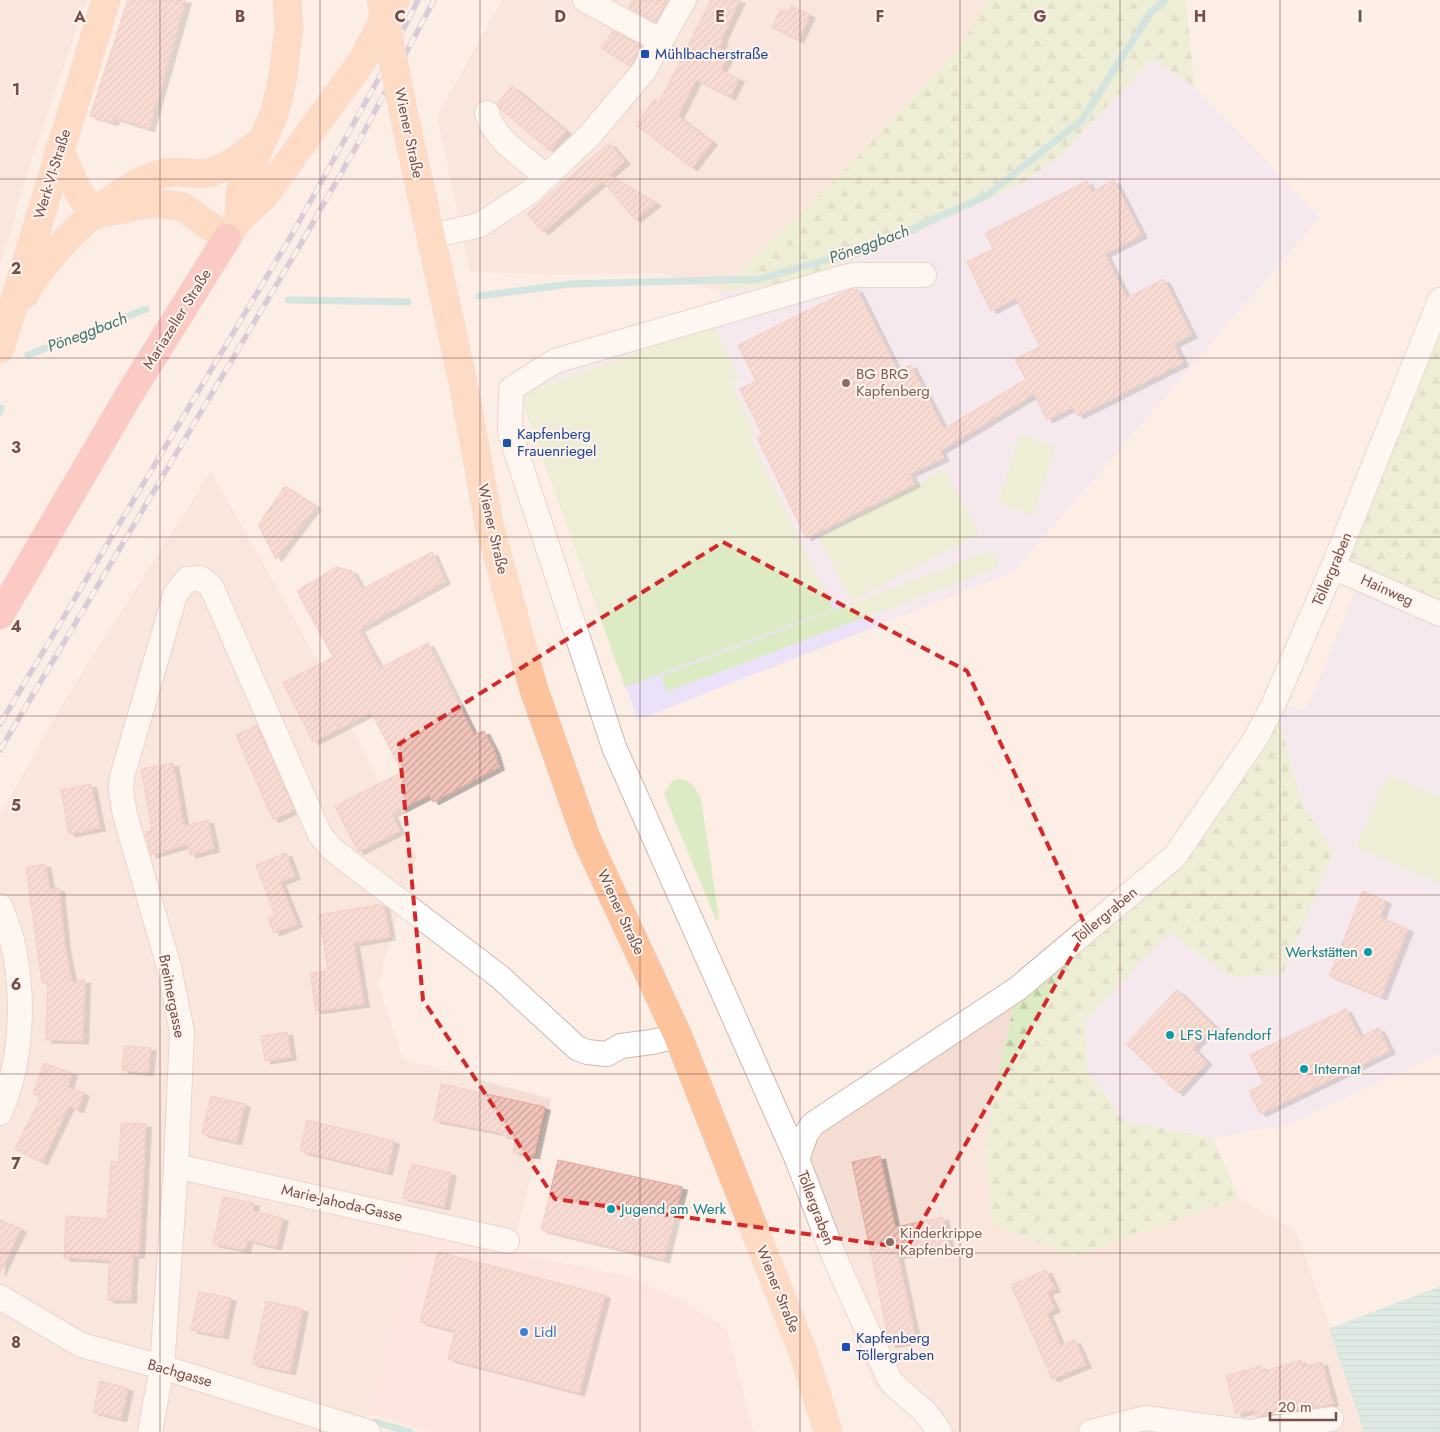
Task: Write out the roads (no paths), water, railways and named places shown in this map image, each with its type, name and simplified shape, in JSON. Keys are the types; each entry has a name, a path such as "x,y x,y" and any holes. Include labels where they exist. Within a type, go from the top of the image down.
{"highway":[{"name":"Mariazeller Straße","path":"0,615 129,395 233,229"}],"main road":[{"name":"Werk-VI-Straße","path":"4,338 47,189 106,0"},
{"name":"Mariazeller Straße","path":"233,229 240,192 274,114 282,82 289,28 287,0"},
{"name":"Wiener Straße","path":"381,0 404,115 464,382 490,524 532,687 587,840 678,1036 804,1355 828,1432"},
{"path":"233,229 264,196 362,61 395,0"},
{"path":"4,338 34,277 86,221 130,187 164,173 189,171 206,173 236,161 264,139"},
{"path":"59,150 77,190 86,221"},
{"path":"206,173 218,182 233,229"},
{"path":"47,189 63,220 86,221 151,202 181,206 233,229"}],"street":[{"path":"585,0 661,41"},
{"path":"432,236 480,225 530,192 589,136 643,72 684,0"},
{"path":"487,113 490,124 506,142 546,176"},
{"path":"797,1159 614,747 510,433 511,389 555,361 852,275 924,275"},
{"name":"Töllergraben","path":"940,1432 925,1412 895,1386 889,1378 835,1259 797,1159 806,1134 813,1124 1017,989 1175,856 1256,738 1274,703 1333,567 1440,300"},
{"name":"Hainweg","path":"1333,567 1440,614"},
{"name":"Breitnergasse","path":"150,1432 162,1367 176,1166 182,1032 169,967 125,815 121,790 122,777 175,596 182,585 192,578 200,578 211,586 320,835 333,850 500,976 577,1048 587,1052 607,1054 621,1046 678,1036"},
{"path":"0,906 18,962 19,1010 19,1032 12,1073 0,1113"},
{"name":"Marie-Jahoda-Gasse","path":"176,1166 507,1241"},
{"name":"Bachgasse","path":"0,1297 80,1345 162,1367 368,1432"},
{"path":"1091,1432 1145,1418 1249,1432 1331,1419"}],"water":[{"path":"1440,1287 1440,1432 1365,1432 1330,1329"}],"waterway":[{"name":"Pöneggbach","path":"479,296 570,284 759,279 870,248 986,196 1082,120 1151,12 1165,0"},
{"name":"Pöneggbach","path":"288,300 408,302"},
{"name":"Pöneggbach","path":"28,355 146,309"},
{"name":"Pöneggbach","path":"0,412 1,408"},
{"path":"375,1422 410,1432"}],"railway":[{"path":"0,724 294,231 380,76 418,0"},
{"path":"0,750 299,247 356,147 434,0"}],"place":[{"name":"Mühlbacherstraße","path":"645,54"},
{"name":"BG BRG Kapfenberg","path":"846,383"},
{"name":"Kapfenberg Frauenriegel","path":"507,443"},
{"name":"Werkstätten","path":"1368,952"},
{"name":"LFS Hafendorf","path":"1170,1035"},
{"name":"Internat","path":"1304,1069"},
{"name":"Jugend am Werk","path":"611,1209"},
{"name":"Kinderkrippe Kapfenberg","path":"890,1242"},
{"name":"Lidl","path":"524,1332"},
{"name":"Kapfenberg Töllergraben","path":"846,1347"}]}
